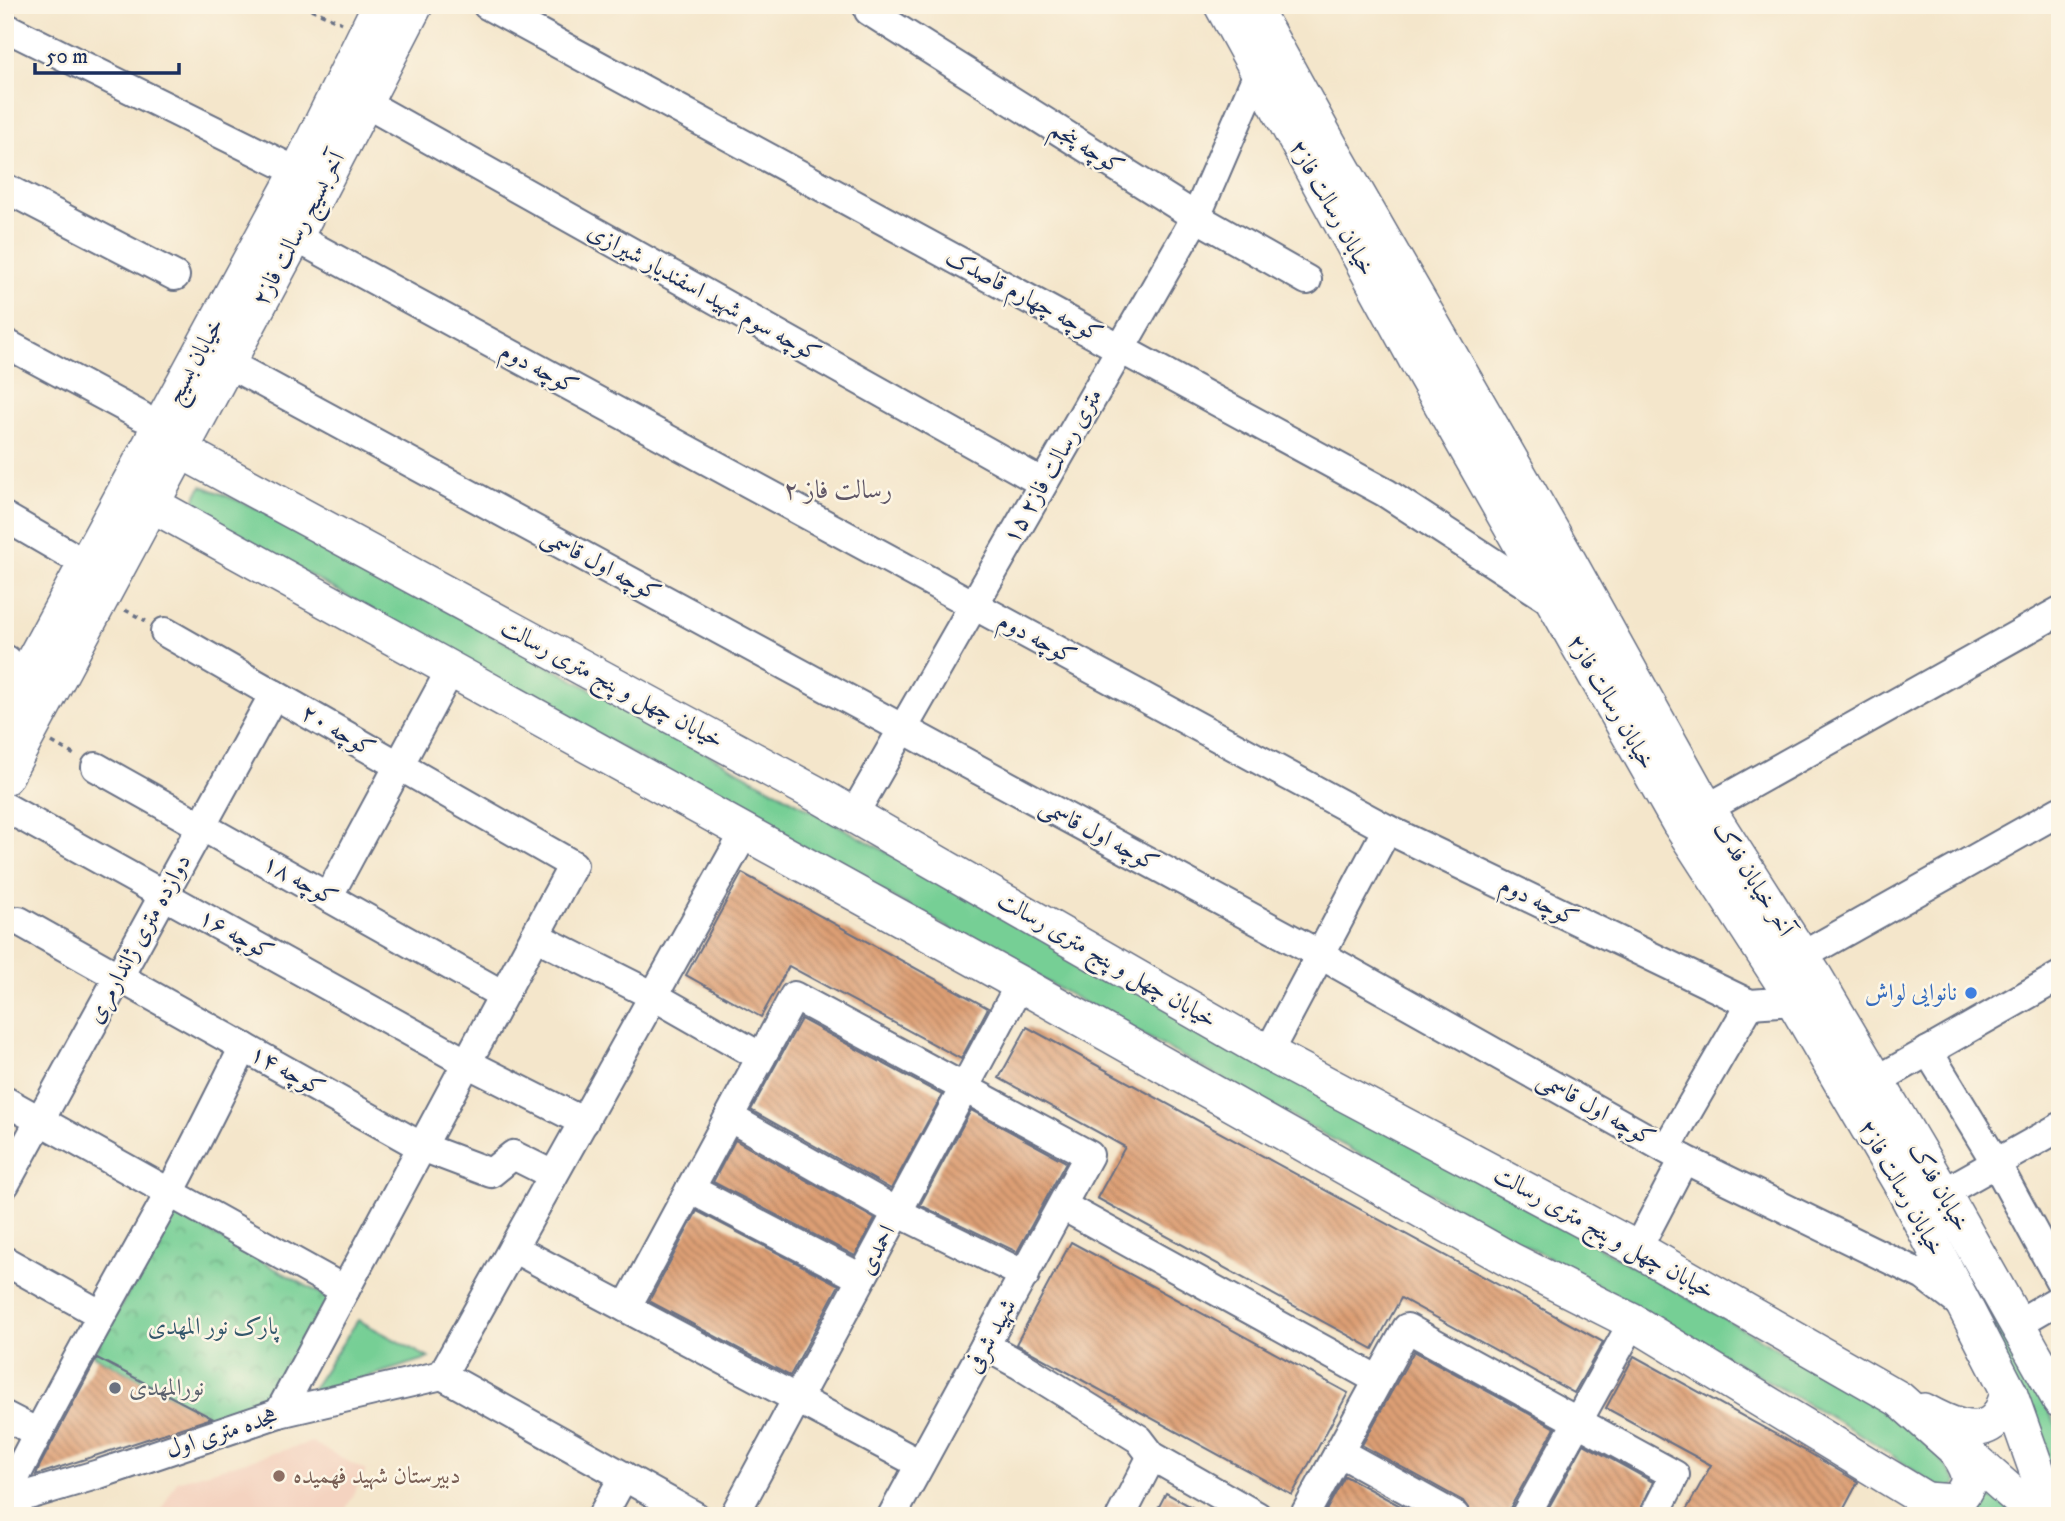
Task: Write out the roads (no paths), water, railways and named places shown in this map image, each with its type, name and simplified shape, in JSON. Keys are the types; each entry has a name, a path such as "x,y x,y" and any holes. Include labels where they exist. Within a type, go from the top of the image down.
{"main road":[{"name":"آخر بسیج رسالت فاز۲","path":"158,434 227,363 415,5"},
{"name":"خیابان رسالت فاز۲","path":"1222,5 1258,73 1490,457 1694,816"},
{"name":"خیابان رسالت فاز۲","path":"1252,5 1337,159 1490,457 1552,601 1804,978 1905,1191 1969,1310 2009,1392 2053,1516"},
{"name":"خیابان بسیج","path":"18,722 102,596 139,497 158,434 298,172 373,20"},
{"name":"خیابان چهل و پنج متری رسالت","path":"158,434 854,814 1268,1053 1637,1249 1899,1399 1955,1449 1973,1459 2038,1516"},
{"name":"خیابان بسیج","path":"5,777 18,722 139,497"},
{"path":"139,497 1020,984 1512,1261 1633,1322 1936,1508 1954,1502 1965,1492 1967,1468 1955,1449"},
{"name":"آخر خیابان فدک","path":"1694,816 1804,978"},
{"name":"خیابان فدک","path":"1804,978 1876,1081 2060,1399"},
{"path":"1899,1399 1951,1425 1983,1427 1998,1418 2009,1392"}],"street":[{"name":"کوچه چهارم قاصدک","path":"487,5 1386,493 1552,601"},
{"name":"کوچه پنجم","path":"869,11 1196,217 1307,280"},
{"path":"6,28 298,172"},
{"name":"۱۵ متری رسالت فاز۲","path":"854,814 1196,217 1258,73"},
{"name":"کوچه سوم شهید اسفندیار شیرازی","path":"365,103 1044,483"},
{"path":"5,188 175,276"},
{"name":"کوچه دوم","path":"295,237 1387,829 1750,1004 1804,978"},
{"path":"5,343 158,434"},
{"name":"کوچه اول قاسمی","path":"227,363 1319,954 1675,1154 1924,1276 1969,1310"},
{"path":"5,517 67,552"},
{"path":"1694,816 2060,611"},
{"name":"۲۰ کوچه","path":"165,632 573,865 535,936"},
{"path":"328,897 451,669"},
{"name":"دوازده متری ژاندارمری","path":"5,1184 274,694"},
{"name":"۱۸ کوچه","path":"96,767 503,995"},
{"name":"۱۶ کوچه","path":"5,807 467,1063 583,1122"},
{"path":"1804,978 2060,811"},
{"path":"1268,1053 1387,829"},
{"path":"695,1516 442,1375 745,832"},
{"name":"‍‍ ۱۴ کوچه","path":"19,921 422,1147 491,1173 513,1154 554,1175"},
{"path":"279,1413 535,936 654,996 761,1057"},
{"path":"1876,1081 2060,976"},
{"name":"احمدی","path":"734,1516 1020,984"},
{"path":"626,1308 794,996 964,1087"},
{"path":"1637,1249 1675,1154 1750,1004"},
{"path":"26,1516 5,1502 37,1433 100,1314 170,1193 244,1047"},
{"path":"1928,1051 1996,1163 2060,1281"},
{"name":"شهید شرفی","path":"891,1516 1089,1155 964,1087"},
{"path":"5,1101 345,1290"},
{"path":"729,1117 897,1212 1025,1275"},
{"path":"1943,1193 2060,1127"},
{"path":"690,1189 861,1278"},
{"path":"1063,1206 1378,1380"},
{"path":"513,1248 920,1464"},
{"path":"5,1261 100,1314"},
{"path":"2017,1324 2060,1299"},
{"path":"1525,1516 1633,1322"},
{"path":"1304,1516 1407,1328 1675,1475 1654,1516"},
{"path":"985,1346 1139,1439 1152,1456 1257,1516"},
{"name":"هجده متری اول","path":"5,1502 99,1474 279,1413 442,1375"},
{"path":"5,1416 37,1433"},
{"path":"1339,1452 1455,1516"},
{"path":"1121,1516 1152,1456"},
{"path":"602,1516 624,1476"}],"place":[{"name":"نانوایی لواش","path":"1971,993"},
{"name":"نورالمهدی","path":"115,1388"},
{"name":"دبیرستان شهید فهمیده","path":"279,1476"}],"district":[{"name":"رسالت فاز ۲","path":"838,490"}],"park label":[{"name":"پارک نور المهدی","path":"213,1327"}]}
